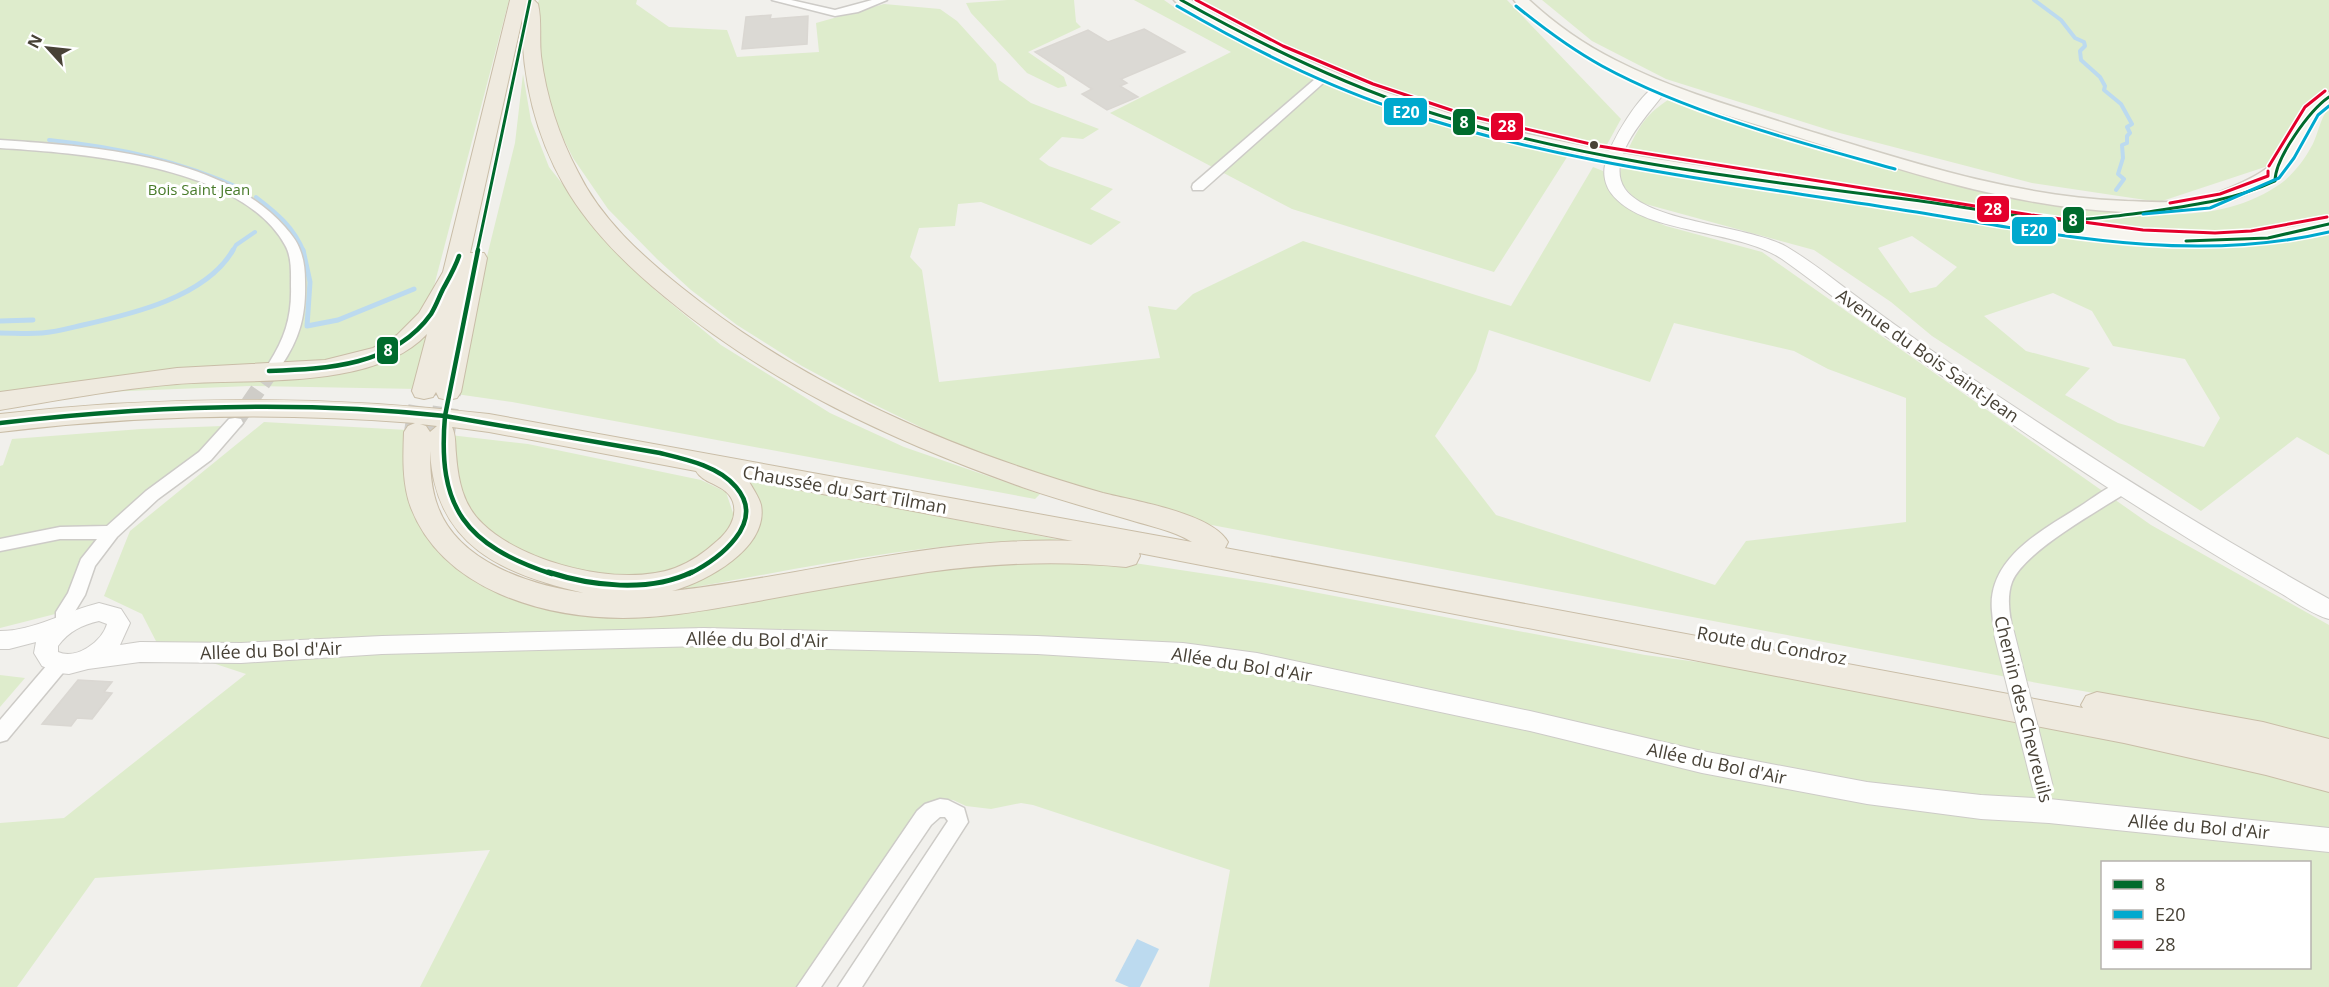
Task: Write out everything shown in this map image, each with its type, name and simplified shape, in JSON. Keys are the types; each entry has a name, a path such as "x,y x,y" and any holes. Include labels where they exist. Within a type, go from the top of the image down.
{"highway":[{"path":"424,391 523,2"},
{"path":"448,392 523,2"},
{"path":"523,2 531,13 531,45 546,123 568,173 600,221 634,259 680,299 749,349 809,386 896,430 982,463 1076,495 1185,526 1214,542"},
{"path":"0,401 177,376 327,368 366,360 403,343 418,330 431,315 442,289 455,272"},
{"name":"Chaussée du Sart Tilman","path":"0,411 81,402 226,394 358,396 434,402 694,445 1214,542"},
{"name":"Chaussée du Sart Tilman","path":"0,423 158,409 350,409 426,414 489,423 1259,565"},
{"path":"685,459 730,480 740,489 747,510 745,522 736,541 717,559 697,571 674,580 648,585 599,585 557,576 536,569 497,550 473,531 456,510 449,493 443,465 430,433 416,464 426,511 444,539 473,566 515,588 573,602 607,606 673,603 954,558 1028,552 1108,554 1208,568 1259,565"},
{"name":"Route du Condroz","path":"1214,542 2263,735 2329,753"},
{"name":"Route du Condroz","path":"1259,565 2124,729 2266,761 2329,778"}],"main road":[{"path":"1181,0 1229,29 1326,75 1438,114 1528,139 1616,158 2140,238 2184,241 2246,240 2284,235 2329,224"},
{"path":"1521,0 1547,24 1585,50 1662,87 1849,148 1973,183 2059,201 2122,207 2155,207 2208,201 2275,171 2288,154 2312,110 2329,97"}],"street":[{"path":"777,0 834,13 854,10 882,0"},
{"path":"1198,187 1326,75"},
{"name":"Avenue du Bois Saint-Jean","path":"1662,87 1632,121 1616,158 1613,180 1615,188 1631,203 1654,213 1774,247 1934,361 2123,487 2275,581 2329,610"},
{"path":"0,144 84,150 156,164 214,185 264,213 277,225 290,243 296,258 298,275 297,323 276,363"},
{"path":"62,658 50,639 65,624 65,612 76,595 87,564 111,532 152,495 200,460 235,423"},
{"name":"Chemin des Chevreuils","path":"2046,800 2004,633 2000,609 2001,591 2011,568 2049,537 2123,487"},
{"path":"0,545 60,533 111,532"},
{"path":"76,595 99,612"},
{"path":"0,734 62,658 105,648 118,631 119,623 116,617 109,613 99,612 87,614 65,624 4,640"},
{"path":"118,631 140,652"},
{"name":"Allée du Bol d'Air","path":"4,640 62,658 125,656 140,652 242,653 394,645 704,637 1037,645 1183,653 1268,666 1530,721 1702,762 1844,789 1981,807 2046,800 2329,840"},
{"path":"808,987 924,818 939,807 951,810 957,814 958,822 955,828 849,987"}],"green space":[{"name":"Bois Saint Jean","path":"0,0 509,0 428,309 402,336 352,358 0,394"},
{"path":"539,0 637,0 636,4 669,27 727,30 737,57 819,52 816,23 884,4 940,9 957,21 996,64 999,80 1031,103 1099,129 1083,139 1062,137 1039,159 1049,166 1113,189 1090,209 1121,222 1091,245 981,202 958,204 955,226 919,228 910,257 922,270 939,382 1160,358 1148,306 1176,310 1193,294 1303,241 1511,306 1593,167 1603,171 1611,193 1633,212 1666,226 1762,252 2151,525 2329,625 2329,739 2252,721 2043,684 1196,522 1054,481 947,440 802,366 737,325 691,290 608,209 573,158 553,118 540,78 536,7","holes":["1674,323 1794,351 1828,369 1906,398 1906,522 1746,541 1715,585 1496,515 1435,436 1476,371 1489,330 1650,382"]},
{"path":"1007,0 1074,0 1076,22 1081,27 1028,52 1064,77 1067,86 1058,88 1027,73 971,13 966,3"},
{"path":"1134,0 1164,0 1184,14 1303,70 1423,117 1569,154 1494,272 1292,209 1110,113 1231,52"},
{"path":"1194,0 1507,0 1621,119 1604,150 1435,104 1331,69"},
{"path":"1542,0 2329,0 2329,94 2315,99 2268,166 2159,202 2032,183 1832,131 1666,79 1592,41"},
{"path":"523,74 531,121 549,167 613,248 656,291 721,345 830,413 904,447 1040,494 1035,499 512,402 456,394 474,309 515,143"},
{"path":"1674,96 1887,163 1993,193 2064,207 2156,215 2227,208 2261,195 2282,183 2304,159 2329,108 2329,455 2297,437 2201,511 1932,336 1891,302 1814,250 1638,202 1618,180 1622,165 1728,181 1733,176 1625,156 1649,115","holes":["1912,236 1957,267 1936,287 1910,293 1878,248","2053,293 2092,311 2113,346 2185,359 2220,418 2204,447 2118,423 2065,395 2090,368 2026,351 1984,316"]},
{"path":"437,318 418,389 250,386 104,392 182,380 339,370"},
{"path":"264,422 407,430 408,481 420,526 453,561 581,611 983,562 1108,559 1266,583 1645,655 1765,671 2263,771 2329,790 2329,987 1209,987 1230,870 1033,805 1021,803 991,809 966,806 953,800 942,799 921,807 798,987 420,987 490,850 95,878 17,987 0,987 0,823 64,818 246,674 158,645 142,614 104,596 130,531"},
{"path":"223,426 202,451 114,520 96,544 63,612 0,628 0,466 3,465 12,439 141,429"},
{"path":"450,435 528,444 701,480 726,492 734,516 720,544 699,560 676,571 659,575 615,577 568,569 524,553 504,542 473,518 459,488"},
{"path":"750,480 1061,540 1012,541 913,550 666,592 703,579 732,561 758,508"},
{"path":"0,675 25,678 0,707"}],"water":[{"path":"1137,939 1159,949 1140,987 1129,987 1115,981"}],"building":[{"path":"771,15 770,19 808,16 807,44 742,49 746,17"},
{"path":"1144,29 1185,52 1121,79 1127,83 1120,86 1138,97 1107,110 1082,94 1092,89 1035,52 1088,30 1108,42"},
{"path":"78,680 112,682 104,692 112,693 92,719 77,718 71,726 42,724"}],"waterway":[{"path":"2034,0 2061,20 2075,38 2084,42 2085,46 2080,51 2081,60 2100,77 2105,86 2104,90 2121,104 2132,124 2127,127 2130,133 2127,136 2127,143 2122,145 2123,158 2118,174 2124,179 2116,190"},
{"path":"49,140 124,151 173,163 244,190"},
{"path":"256,197 284,221 304,252"},
{"path":"232,252 236,245 255,232"},
{"path":"0,333 52,332 145,309 187,291 205,280 221,266 233,250"},
{"path":"303,250 310,282 307,326 338,320 414,289"},
{"path":"0,321 33,320"}],"tunnel":[{"path":"235,423 276,364"},
{"path":"417,432 424,391"},
{"path":"442,433 448,392"}],"transit line":[{"name":"8","path":"445,416 448,392 530,0"},
{"name":"8","path":"1181,0 1266,46 1332,77 1420,109 1486,129 1553,145 1690,170 2047,220 2096,218 2195,205 2259,188 2275,181 2275,171 2305,121 2319,104 2329,97"},
{"name":"28","path":"1196,0 1283,46 1373,84 1466,115 1562,139 1926,199 2143,230 2179,233 2251,231 2327,217"},
{"name":"E20","path":"1177,6 1254,49 1334,86 1393,108 1453,126 1574,156 1698,178 2140,245 2235,247 2282,242 2329,232"},
{"name":"E20","path":"1516,6 1573,49 1633,81 1695,106 1763,129 1895,169"},
{"name":"28","path":"2269,166 2305,107 2325,91"},
{"name":"E20","path":"2143,214 2210,208 2279,178 2294,158 2318,115 2329,106"},
{"name":"28","path":"2170,203 2233,191 2268,176 2268,171"},
{"name":"8","path":"2186,241 2268,238 2329,224"},
{"name":"8","path":"269,371 336,366 380,354 399,345 417,331 431,314 459,256"},
{"name":"8","path":"0,423 110,412 221,408 351,409 445,416"},
{"name":"8","path":"445,416 646,451 703,466 735,485 745,499 746,514 742,529 719,556 703,567 686,575 659,582 628,585 594,583 527,566 498,551 473,532 456,510 445,476 443,452 445,416"}]}
